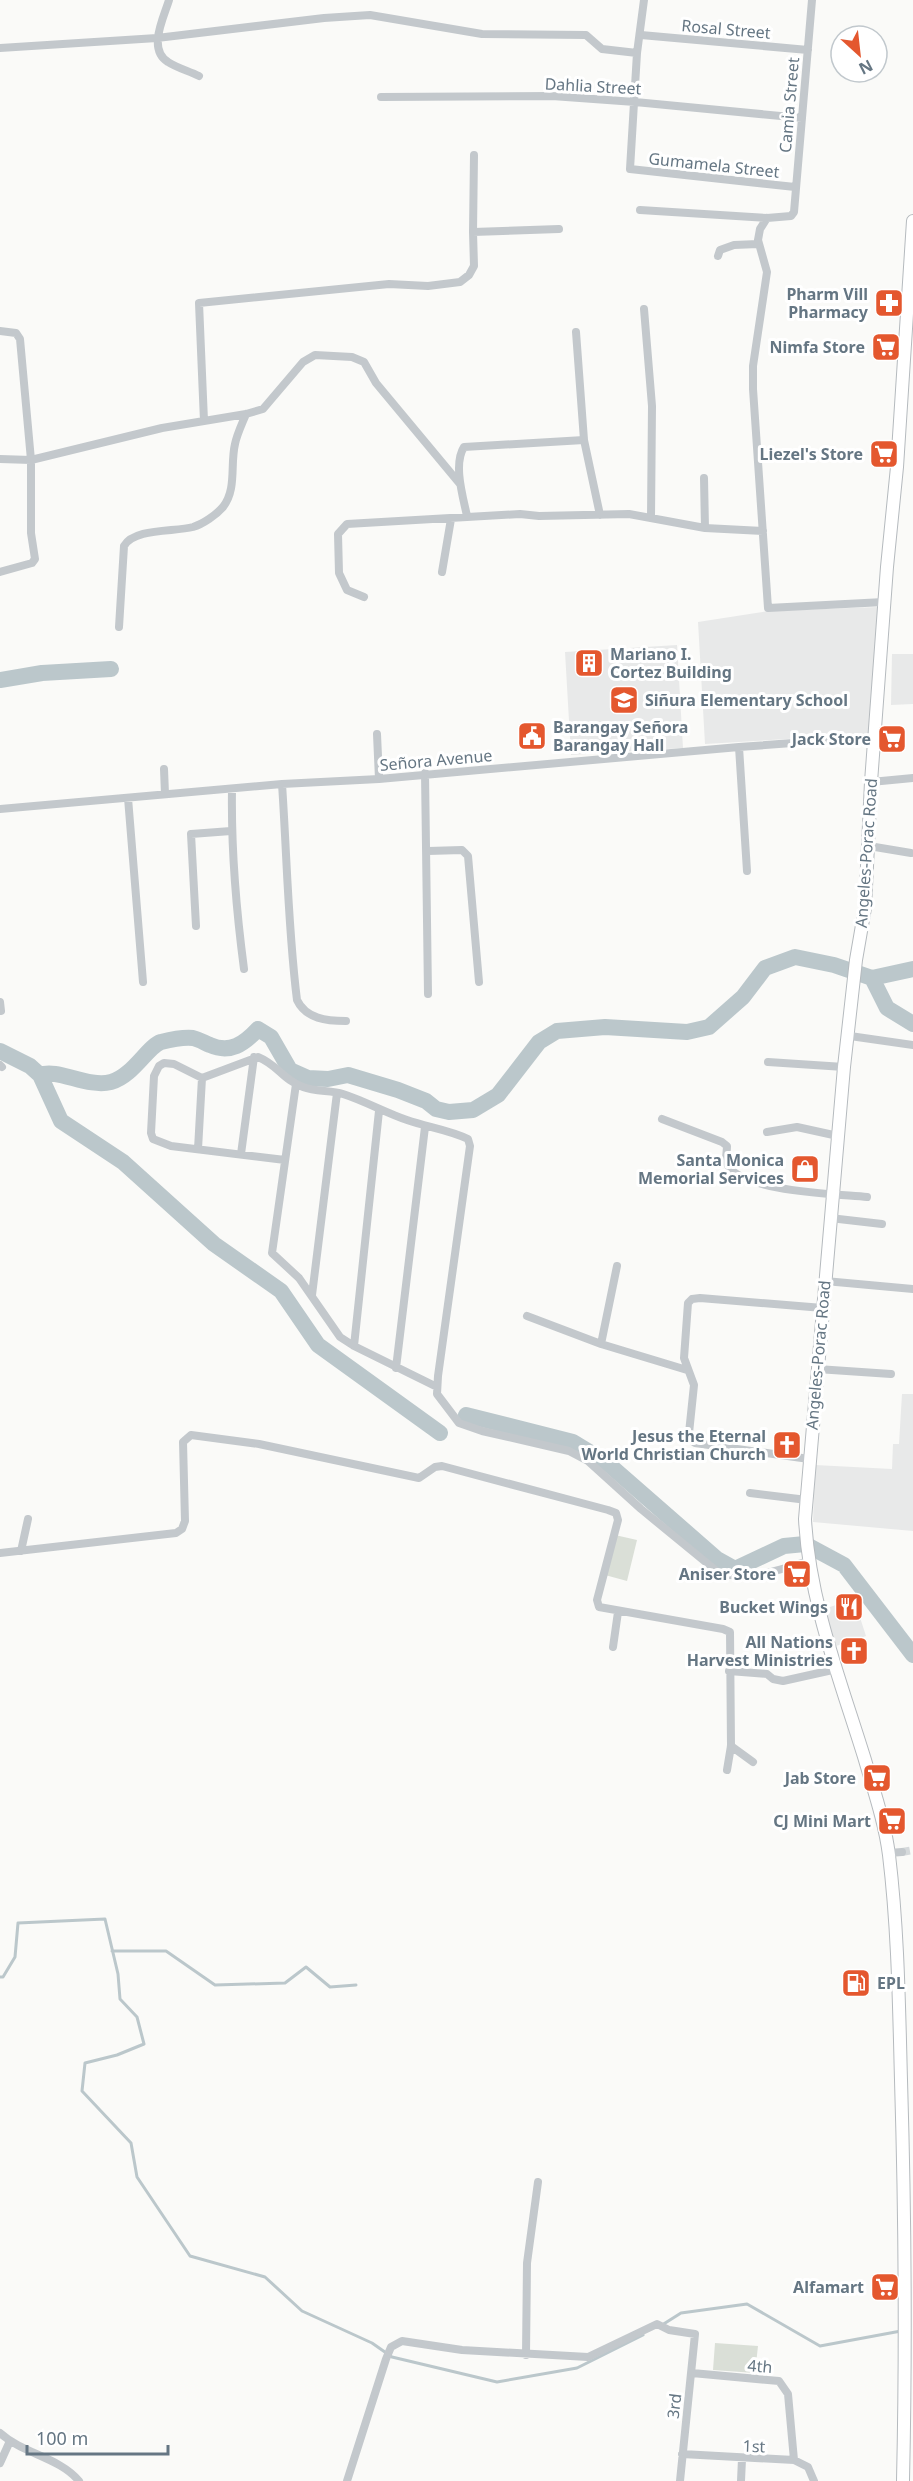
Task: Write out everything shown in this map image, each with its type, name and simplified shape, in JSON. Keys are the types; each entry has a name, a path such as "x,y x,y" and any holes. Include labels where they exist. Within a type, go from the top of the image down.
{"main road":[{"name":"Angeles-Porac Road","path":"903,2481 909,2349 909,2206 895,1852 878,1806 823,1621 806,1529 809,1459 844,1067 856,960 865,908 871,782 884,602 910,331 913,221"}],"street":[{"path":"169,0 157,38 158,47 167,62 199,76"},
{"path":"635,102 637,53 644,0"},
{"name":"Camia Street","path":"767,218 786,218 794,212 812,0"},
{"path":"0,48 157,38 324,18 370,15 482,34 586,35 602,49 637,53"},
{"name":"Rosal Street","path":"641,35 808,50"},
{"name":"Dahlia Street","path":"381,97 552,96 802,118"},
{"name":"Gumamela Street","path":"635,102 630,169 795,187"},
{"path":"204,421 199,303 389,284 428,286 460,282 469,275 474,266 474,155"},
{"path":"640,210 767,218 760,230 758,244 767,272 753,366 768,608 884,602"},
{"path":"473,232 559,230"},
{"path":"718,256 720,250 727,247 758,244"},
{"path":"644,309 652,406 651,518"},
{"path":"0,331 16,333 20,339 31,460 31,532 35,559 32,563 0,572"},
{"path":"576,332 584,440 600,515"},
{"path":"0,459 31,460 162,428 246,414 268,405 303,362 310,357 315,355 352,357 364,362 376,383 460,484"},
{"path":"119,627 123,546 126,540 145,534 195,527 213,516 223,506 232,482 234,444 246,414"},
{"path":"467,516 460,484 461,452 464,447 584,440"},
{"path":"704,478 705,528"},
{"path":"364,597 347,590 339,573 338,534 347,524 520,514 539,516 629,514 705,528 763,531"},
{"path":"442,572 451,519"},
{"path":"377,734 379,779"},
{"name":"Señora Avenue","path":"0,809 874,737"},
{"path":"739,747 747,871"},
{"path":"164,769 165,794"},
{"path":"425,773 428,851 428,994"},
{"path":"871,782 913,778"},
{"path":"282,784 289,916 297,1000 301,1008 320,1019 346,1021"},
{"path":"232,790 231,831 236,917 244,969"},
{"path":"128,798 143,982"},
{"path":"196,926 191,834 231,831"},
{"path":"869,846 911,854"},
{"path":"428,851 462,850 468,856 479,982"},
{"path":"849,1036 913,1045"},
{"path":"285,1160 171,1146 153,1139 151,1133 154,1076 159,1066 164,1063 174,1064 202,1078 258,1056 272,1062 283,1076 296,1084 337,1093 379,1111 468,1139 470,1146 437,1387 437,1394 459,1423 482,1431 569,1451 588,1461 641,1509 719,1573 732,1576 766,1574 810,1557"},
{"path":"241,1154 254,1057"},
{"path":"768,1062 844,1067"},
{"path":"198,1149 202,1078"},
{"path":"296,1084 272,1253 299,1278 340,1337 396,1368 437,1387"},
{"path":"312,1295 337,1093"},
{"path":"354,1346 379,1111"},
{"path":"662,1119 722,1142 727,1146 726,1160 729,1167 750,1180 774,1187 867,1197"},
{"path":"396,1368 425,1127"},
{"path":"767,1132 797,1127 838,1136"},
{"path":"830,1218 882,1224"},
{"path":"601,1344 616,1266"},
{"path":"825,1281 913,1289"},
{"path":"809,1459 695,1443 690,1439 694,1385 687,1370 683,1351 688,1303 692,1299 823,1308"},
{"path":"527,1316 601,1344 687,1370"},
{"path":"817,1369 891,1374"},
{"path":"0,1553 176,1533 185,1521 183,1442 191,1435 216,1437 419,1478 435,1467 442,1466 616,1513 618,1520 597,1600 599,1607 728,1630 731,1636 729,1671 731,1746 727,1770"},
{"path":"750,1493 807,1500"},
{"path":"21,1551 28,1519"},
{"path":"613,1647 618,1612"},
{"path":"729,1671 767,1674 783,1681 837,1669"},
{"path":"731,1746 753,1762"},
{"path":"347,2481 391,2347 402,2341 462,2350 526,2355 527,2263 538,2182"},
{"name":"3rd","path":"526,2355 588,2357 659,2325 669,2330 695,2334 680,2481"},
{"name":"4th","path":"692,2373 779,2381 788,2394 794,2460"},
{"path":"0,2433 10,2441 66,2469 79,2481"},
{"path":"0,2463 10,2441"},
{"name":"1st","path":"682,2454 794,2460"},
{"path":"741,2481 742,2459"},
{"path":"794,2460 808,2467 814,2481"}],"shaded area":[{"path":"878,607 869,734 705,744 698,622 768,611"},
{"name":"Siñura Elementary School","path":"677,645 683,748 571,755 565,652"},
{"path":"892,654 913,654 913,704 891,705"},
{"path":"902,1394 913,1394 913,1531 813,1522 815,1465 892,1469 893,1444 899,1444"},
{"path":"615,1535 637,1540 627,1581 605,1575"},
{"path":"854,1599 866,1636 836,1646 824,1609"},
{"path":"715,2343 758,2346 755,2373 713,2370"}],"waterway":[{"path":"0,680 42,673 111,669"},
{"path":"0,1051 30,1066 40,1075 55,1074 102,1083 119,1079 161,1042 193,1038 217,1048 230,1048 242,1043 258,1029 271,1037 290,1070 308,1078 328,1079 348,1075 398,1090 426,1101 436,1109 449,1112 473,1110 498,1095 539,1042 557,1031 605,1027 687,1032 709,1027 743,997 765,968 795,957 834,965 872,978 887,1008 913,1024"},
{"path":"872,978 913,969"},
{"path":"40,1075 61,1121 123,1162 214,1244 281,1291 318,1345 440,1433"},
{"path":"466,1415 573,1442 606,1462 717,1559 735,1569 784,1546 805,1544 844,1565 913,1655"},
{"path":"0,1977 3,1977 15,1957 18,1923 105,1919 118,1974 120,1999 137,2017 144,2044 117,2055 85,2063 82,2091 131,2143 137,2177 190,2256 265,2277 302,2311 372,2343 392,2357 497,2382 577,2368 643,2335"},
{"path":"112,1951 166,1951 215,1985 285,1983 306,1967 330,1987 356,1985"},
{"path":"662,2325 681,2313 747,2304 820,2346 901,2331"}],"tunnel":[{"path":"902,1852 913,1850"}],"place":[{"name":"Pharm Vill Pharmacy","path":"889,303"},
{"name":"Nimfa Store","path":"886,347"},
{"name":"Liezel's Store","path":"884,454"},
{"name":"Mariano I. Cortez Building","path":"589,663"},
{"name":"Siñura Elementary School","path":"624,700"},
{"name":"Barangay Señora Barangay Hall","path":"532,736"},
{"name":"Jack Store","path":"892,739"},
{"name":"Santa Monica Memorial Services","path":"805,1169"},
{"name":"Jesus the Eternal World Christian Church","path":"787,1445"},
{"name":"Aniser Store","path":"797,1574"},
{"name":"Bucket Wings","path":"849,1607"},
{"name":"All Nations Harvest Ministries","path":"854,1651"},
{"name":"Jab Store","path":"877,1778"},
{"name":"CJ Mini Mart","path":"892,1821"},
{"name":"EPL","path":"856,1983"},
{"name":"Alfamart","path":"885,2287"}]}
